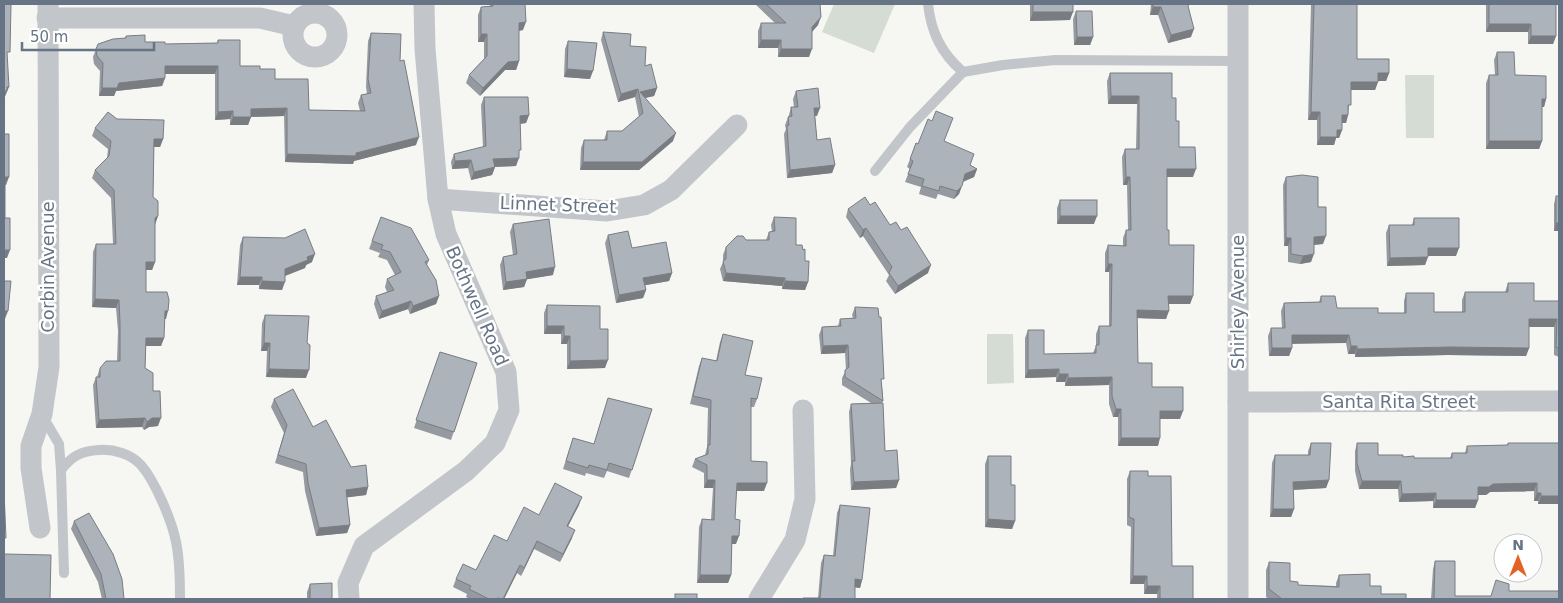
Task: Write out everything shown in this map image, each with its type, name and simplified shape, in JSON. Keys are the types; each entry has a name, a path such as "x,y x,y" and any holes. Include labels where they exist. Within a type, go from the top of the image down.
{"street":[{"name":"Bothwell Road","path":"349,599 348,583 364,546 466,471 494,443 509,410 506,372 446,234 438,199 424,49 424,4"},
{"name":"Shirley Avenue","path":"1238,4 1238,599"},
{"path":"48,11 260,18 294,26"},
{"name":"Corbin Avenue","path":"40,528 31,468 31,453 42,414 48,367 48,11"},
{"name":"Linnet Street","path":"438,199 607,211 644,205 670,190 737,125"},
{"name":"Santa Rita Street","path":"1238,402 1559,401"},
{"path":"759,599 795,540 805,499 803,410"}],"lane":[{"path":"928,4 930,25 939,44 950,61 963,72"},
{"path":"875,171 910,127 963,72 1003,65 1055,60 1238,61"},
{"path":"42,414 58,444 61,470 64,573"},
{"path":"61,470 72,457 87,451 114,448 140,464 166,508 176,542 180,571 180,599"}],"shaded area":[{"path":"834,4 895,4 874,53 822,32"},
{"path":"1405,75 1434,75 1434,138 1406,138"},
{"path":"987,334 1013,334 1014,383 987,384"}],"building":[{"path":"4,4 11,4 10,52 7,52 9,87 7,87 7,91 4,91"},
{"path":"493,4 525,4 526,22 519,23 519,61 508,62 483,88 469,75 487,56 487,34 481,34 481,7 493,6"},
{"path":"766,4 820,4 821,17 812,27 812,49 781,49 781,40 761,40 761,23 786,23"},
{"path":"1033,4 1073,4 1073,12 1033,12"},
{"path":"1153,4 1189,4 1194,29 1171,35 1161,7 1153,7"},
{"path":"1314,4 1357,4 1357,59 1389,59 1389,73 1378,73 1378,82 1351,82 1351,105 1348,105 1348,115 1342,115 1342,130 1337,130 1337,137 1320,137 1320,112 1311,112"},
{"path":"1489,4 1556,4 1556,36 1531,36 1531,24 1489,24"},
{"path":"1076,11 1092,11 1093,37 1077,37"},
{"path":"603,32 631,34 630,46 646,47 645,66 651,64 657,88 640,92 676,133 642,162 583,162 584,140 607,140 607,131 622,131 643,113 638,89 621,94"},
{"path":"371,33 401,34 400,61 404,60 419,137 356,153 356,156 287,154 287,108 251,109 251,117 233,117 233,111 218,112 218,66 165,66 165,78 119,83 117,88 102,88 103,63 97,56 96,49 98,44 113,39 126,38 126,36 145,35 145,42 165,42 165,44 218,43 218,40 240,40 240,66 260,66 260,69 275,69 275,79 308,79 309,110 365,111 361,95 371,93 368,79"},
{"path":"568,41 597,43 593,71 567,69"},
{"path":"1497,52 1514,52 1515,75 1546,76 1546,99 1542,99 1542,141 1489,141 1489,75 1498,75"},
{"path":"1110,73 1172,73 1172,98 1176,98 1176,121 1179,121 1179,147 1195,147 1196,169 1167,169 1167,230 1169,230 1169,245 1194,245 1193,296 1168,296 1169,311 1137,310 1138,363 1152,363 1152,387 1183,387 1183,411 1160,411 1160,438 1121,438 1121,409 1116,409 1112,396 1112,377 1068,378 1068,374 1059,374 1059,369 1028,370 1028,330 1044,330 1044,354 1096,353 1096,345 1099,345 1099,326 1111,326 1112,264 1108,264 1108,245 1126,246 1126,230 1131,230 1130,177 1126,177 1125,149 1139,149 1139,96 1111,96"},
{"path":"818,88 820,108 814,108 817,140 830,138 835,165 790,170 787,126 789,125 788,117 792,116 791,107 798,107 796,91"},
{"path":"484,97 528,97 529,115 520,116 521,150 519,150 519,158 493,159 495,167 474,172 471,160 455,161 454,154 486,146"},
{"path":"936,111 953,118 944,141 974,154 970,165 977,169 965,174 962,186 957,191 940,186 939,191 922,186 924,179 908,174 913,161 910,159 916,143 918,144 928,119 932,121"},
{"path":"108,112 117,119 164,120 163,139 154,139 153,197 158,201 158,216 155,218 155,262 146,262 146,292 167,292 169,300 168,311 165,311 164,338 146,338 145,368 153,373 153,391 160,391 161,418 152,418 147,422 145,418 99,420 96,377 100,377 100,368 106,361 120,361 119,300 95,299 96,244 116,244 114,190 95,170 109,156 111,141 95,128"},
{"path":"4,134 9,134 9,177 5,177 5,218 10,218 10,250 4,250"},
{"path":"1302,175 1318,177 1318,207 1326,207 1326,236 1314,237 1314,254 1303,256 1291,254 1291,238 1286,238 1286,177"},
{"path":"1556,196 1559,196 1559,223 1556,223"},
{"path":"865,197 870,205 875,202 890,225 896,222 901,230 907,227 931,265 898,286 889,273 892,267 866,228 863,230 848,209"},
{"path":"1060,200 1097,200 1097,216 1060,216"},
{"path":"381,217 411,228 429,260 425,262 436,280 439,296 413,306 411,301 382,311 376,296 394,290 387,279 401,272 390,252 381,249 383,245 372,241"},
{"path":"774,217 796,218 796,245 802,245 803,250 805,249 805,261 809,261 808,282 785,281 785,278 726,273 723,261 726,259 726,247 737,236 743,236 746,240 769,240 769,232 775,231"},
{"path":"1414,218 1459,218 1459,248 1428,248 1428,257 1390,258 1389,225 1414,225"},
{"path":"549,219 555,267 526,272 527,279 506,282 503,257 517,254 513,224"},
{"path":"305,229 315,254 307,257 308,260 285,269 285,282 262,281 262,277 240,277 243,237 285,238"},
{"path":"628,231 632,248 666,242 672,273 643,278 646,290 619,295 608,235"},
{"path":"4,281 11,281 8,311 4,311"},
{"path":"1508,283 1534,283 1534,301 1559,301 1559,348 1556,347 1557,319 1529,319 1529,348 1357,349 1357,346 1351,346 1349,335 1292,335 1292,348 1272,348 1271,328 1285,328 1284,303 1321,302 1321,296 1335,296 1337,308 1378,308 1378,313 1406,313 1406,293 1434,293 1434,312 1465,312 1465,292 1508,292"},
{"path":"547,305 600,306 600,329 608,329 608,360 570,361 570,336 564,336 564,326 547,326"},
{"path":"855,307 878,308 879,317 881,317 884,379 881,379 883,401 845,377 845,370 849,367 848,345 823,346 822,327 841,326 840,319 856,318"},
{"path":"265,315 309,316 307,343 310,345 309,370 269,369 270,343 264,343"},
{"path":"723,334 753,341 745,375 762,378 757,399 751,398 751,461 767,462 767,483 737,483 735,519 740,520 739,536 732,536 731,575 700,575 702,519 714,520 715,480 707,480 707,465 695,459 708,454 711,400 693,396 702,358 717,361"},
{"path":"440,352 477,363 454,432 416,420"},
{"path":"293,389 313,427 326,420 351,467 366,465 368,487 346,490 350,525 319,528 308,483 306,464 278,455 287,425 274,399"},
{"path":"608,398 652,409 632,470 609,463 607,470 589,465 588,468 566,461 573,438 594,444"},
{"path":"883,403 885,451 897,450 899,480 854,482 852,461 855,461 851,404"},
{"path":"1311,443 1331,443 1329,480 1293,482 1294,509 1273,509 1275,455 1310,455"},
{"path":"1357,443 1378,443 1378,455 1403,455 1403,457 1414,456 1414,458 1452,458 1452,453 1467,453 1467,446 1508,445 1508,443 1559,443 1559,496 1541,496 1541,493 1537,493 1537,483 1493,484 1489,487 1478,487 1478,500 1436,500 1436,493 1402,494 1401,481 1362,481 1357,463"},
{"path":"988,456 1011,456 1011,485 1015,485 1015,521 988,519"},
{"path":"1130,471 1148,471 1148,476 1171,476 1172,566 1193,566 1193,599 1160,599 1160,586 1147,586 1147,576 1133,576 1134,519 1129,517"},
{"path":"555,483 582,497 567,526 575,530 563,554 537,541 524,568 520,565 503,599 489,599 469,589 471,586 456,579 463,564 476,570 494,535 507,541 524,507 539,515"},
{"path":"4,491 6,538 4,538"},
{"path":"840,505 870,508 862,580 855,579 855,599 803,599 820,598 824,555 835,556"},
{"path":"89,513 113,554 122,579 124,599 106,599 101,574 74,521"},
{"path":"4,554 51,555 50,599 4,599"},
{"path":"1435,561 1455,561 1455,596 1491,596 1495,583 1509,584 1509,591 1559,591 1559,599 1434,599"},
{"path":"1269,562 1290,563 1290,581 1298,582 1298,585 1339,587 1339,575 1370,574 1370,586 1381,586 1381,594 1406,594 1406,599 1282,599 1269,589"},
{"path":"332,583 332,599 310,599 310,584"},
{"path":"675,594 697,594 697,599 675,599"}]}
